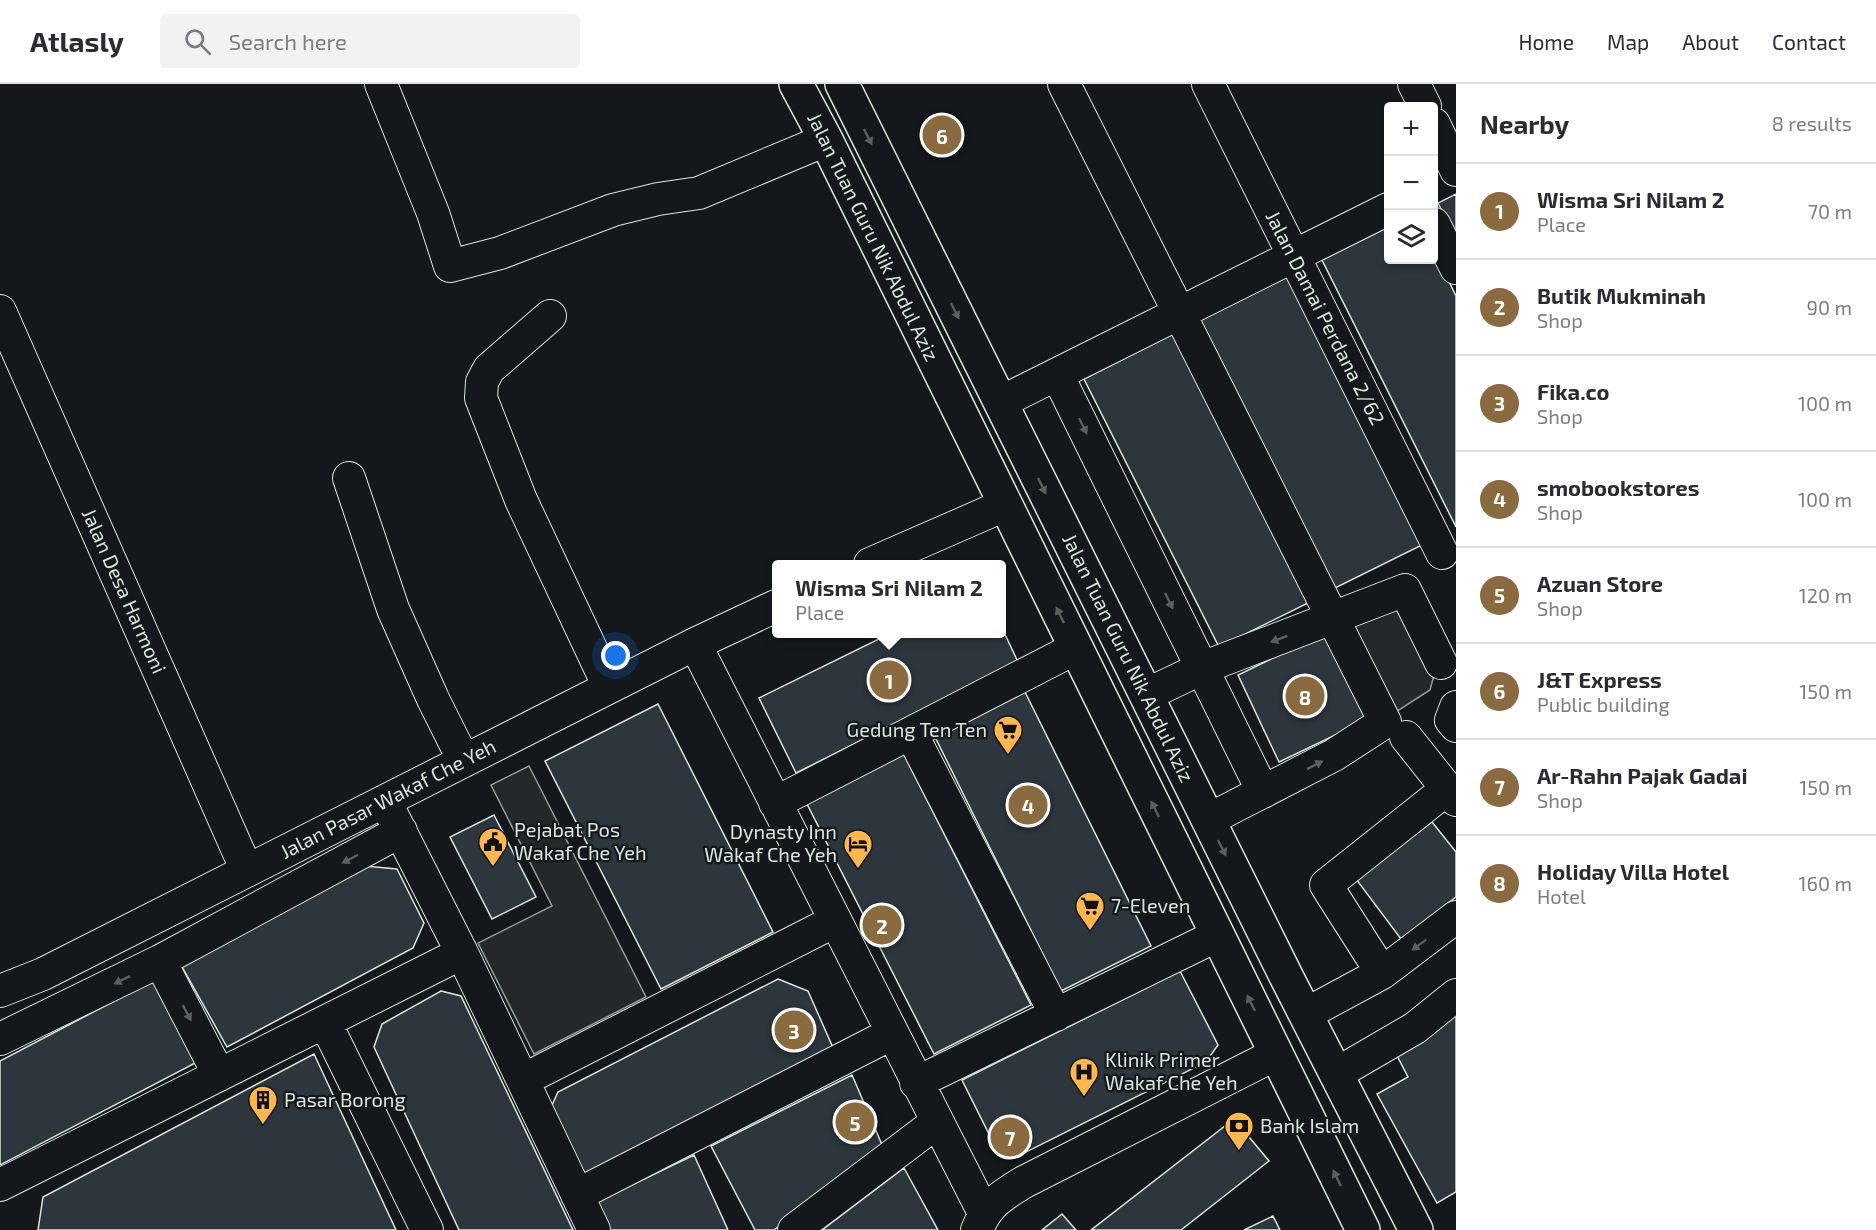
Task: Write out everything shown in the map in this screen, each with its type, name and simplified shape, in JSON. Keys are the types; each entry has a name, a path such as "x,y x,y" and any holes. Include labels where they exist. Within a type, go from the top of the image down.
{"main road":[{"name":"Jalan Tuan Guru Nik Abdul Aziz","path":"796,84 826,140 1363,1230"},
{"name":"Jalan Tuan Guru Nik Abdul Aziz","path":"842,84 1208,820 1416,1230"}],"street":[{"path":"381,84 433,213 450,266 500,254 613,210 658,199 699,193 826,140"},
{"path":"1064,84 1333,618 1396,730 1451,794 1326,885 1382,973"},
{"name":"Jalan Damai Perdana 2/62","path":"1208,84 1442,553"},
{"path":"1414,84 1423,102"},
{"path":"1438,132 1456,170"},
{"path":"1438,184 1456,175"},
{"path":"1000,402 1387,210"},
{"path":"1438,232 1456,268"},
{"name":"Jalan Desa Harmoni","path":"0,311 247,871"},
{"path":"550,316 489,369 482,381 481,398 521,500 609,687"},
{"path":"1057,374 1263,792"},
{"path":"349,478 393,609 433,699 464,761"},
{"path":"879,560 1005,505"},
{"path":"1146,695 1202,668 1405,590 1442,663"},
{"name":"Jalan Pasar Wakaf Che Yeh","path":"0,991 43,974 609,687 772,608"},
{"path":"695,644 937,1122 980,1221 1003,1195 1024,1182 1276,1054"},
{"path":"775,803 1076,648"},
{"path":"1456,707 1451,720 1456,726"},
{"path":"1208,820 1334,755 1396,730"},
{"path":"911,733 1056,1015"},
{"path":"384,801 462,953 594,1230"},
{"path":"0,1039 160,961 401,831"},
{"path":"1306,1014 1382,973 1456,917"},
{"path":"523,1080 835,921"},
{"path":"916,1083 1218,935"},
{"path":"0,1185 462,953"},
{"path":"160,961 219,1075"},
{"path":"1336,1074 1415,1028 1456,994"},
{"path":"325,1022 427,1230"},
{"path":"577,1195 891,1034"},
{"path":"794,1230 937,1122"}],"shaded area":[{"path":"1404,595 1437,664 1430,690 1388,717 1339,620"},
{"path":"529,766 646,997 534,1054 478,943 552,906 491,785"}],"building":[{"path":"1456,194 1456,239 1438,203"},
{"path":"1384,229 1384,264 1438,264 1438,259 1456,296 1456,527 1322,260"},
{"path":"1289,276 1424,544 1331,590 1197,322"},
{"path":"1177,332 1312,601 1219,647 1084,379"},
{"path":"1331,630 1373,717 1279,762 1238,675"},
{"path":"1006,636 1018,662 796,773 759,698 881,638"},
{"path":"1025,692 1151,946 1061,991 935,737"},
{"path":"658,704 773,932 661,989 545,761"},
{"path":"903,753 1031,1005 934,1054 806,802"},
{"name":"Pejabat Pos Wakaf Che Yeh","path":"494,815 536,897 492,919 450,837"},
{"path":"1432,822 1456,852 1456,897 1401,939 1356,879"},
{"path":"365,866 397,869 424,923 413,948 227,1047 181,965"},
{"path":"1180,971 1218,1045 1206,1062 1016,1157 998,1152 962,1080"},
{"path":"158,978 201,1060 0,1165 0,1061"},
{"path":"778,979 808,991 834,1050 581,1181 548,1114 558,1092"},
{"path":"441,991 461,996 573,1230 459,1230 374,1047 382,1024"},
{"path":"1456,1013 1456,1192 1437,1203 1377,1094 1408,1077 1393,1048"},
{"name":"Pasar Borong","path":"314,1054 396,1230 38,1230 43,1197"},
{"path":"852,1075 883,1147 774,1230 755,1230 711,1146"},
{"path":"1234,1119 1269,1161 1181,1230 1091,1230"},
{"path":"694,1155 728,1230 610,1230 596,1202"},
{"path":"904,1168 938,1230 822,1230"},
{"path":"1062,1214 1076,1230 1042,1230"},
{"path":"1273,1216 1280,1230 1244,1230"}],"place":[{"name":"J&T Express","path":"942,135"},
{"name":"Wisma Sri Nilam 2","path":"889,680"},
{"name":"Holiday Villa Hotel","path":"1305,696"},
{"name":"Gedung Ten Ten","path":"1008,756"},
{"name":"smobookstores","path":"1028,805"},
{"name":"Pejabat Pos Wakaf Che Yeh","path":"493,868"},
{"name":"Dynasty Inn Wakaf Che Yeh","path":"858,870"},
{"name":"Butik Mukminah","path":"882,925"},
{"name":"7-Eleven","path":"1090,932"},
{"name":"Fika.co","path":"794,1030"},
{"name":"Klinik Primer Wakaf Che Yeh","path":"1084,1098"},
{"name":"Azuan Store","path":"855,1122"},
{"name":"Pasar Borong","path":"263,1126"},
{"name":"Ar-Rahn Pajak Gadai","path":"1010,1137"},
{"name":"Bank Islam","path":"1239,1152"}]}
